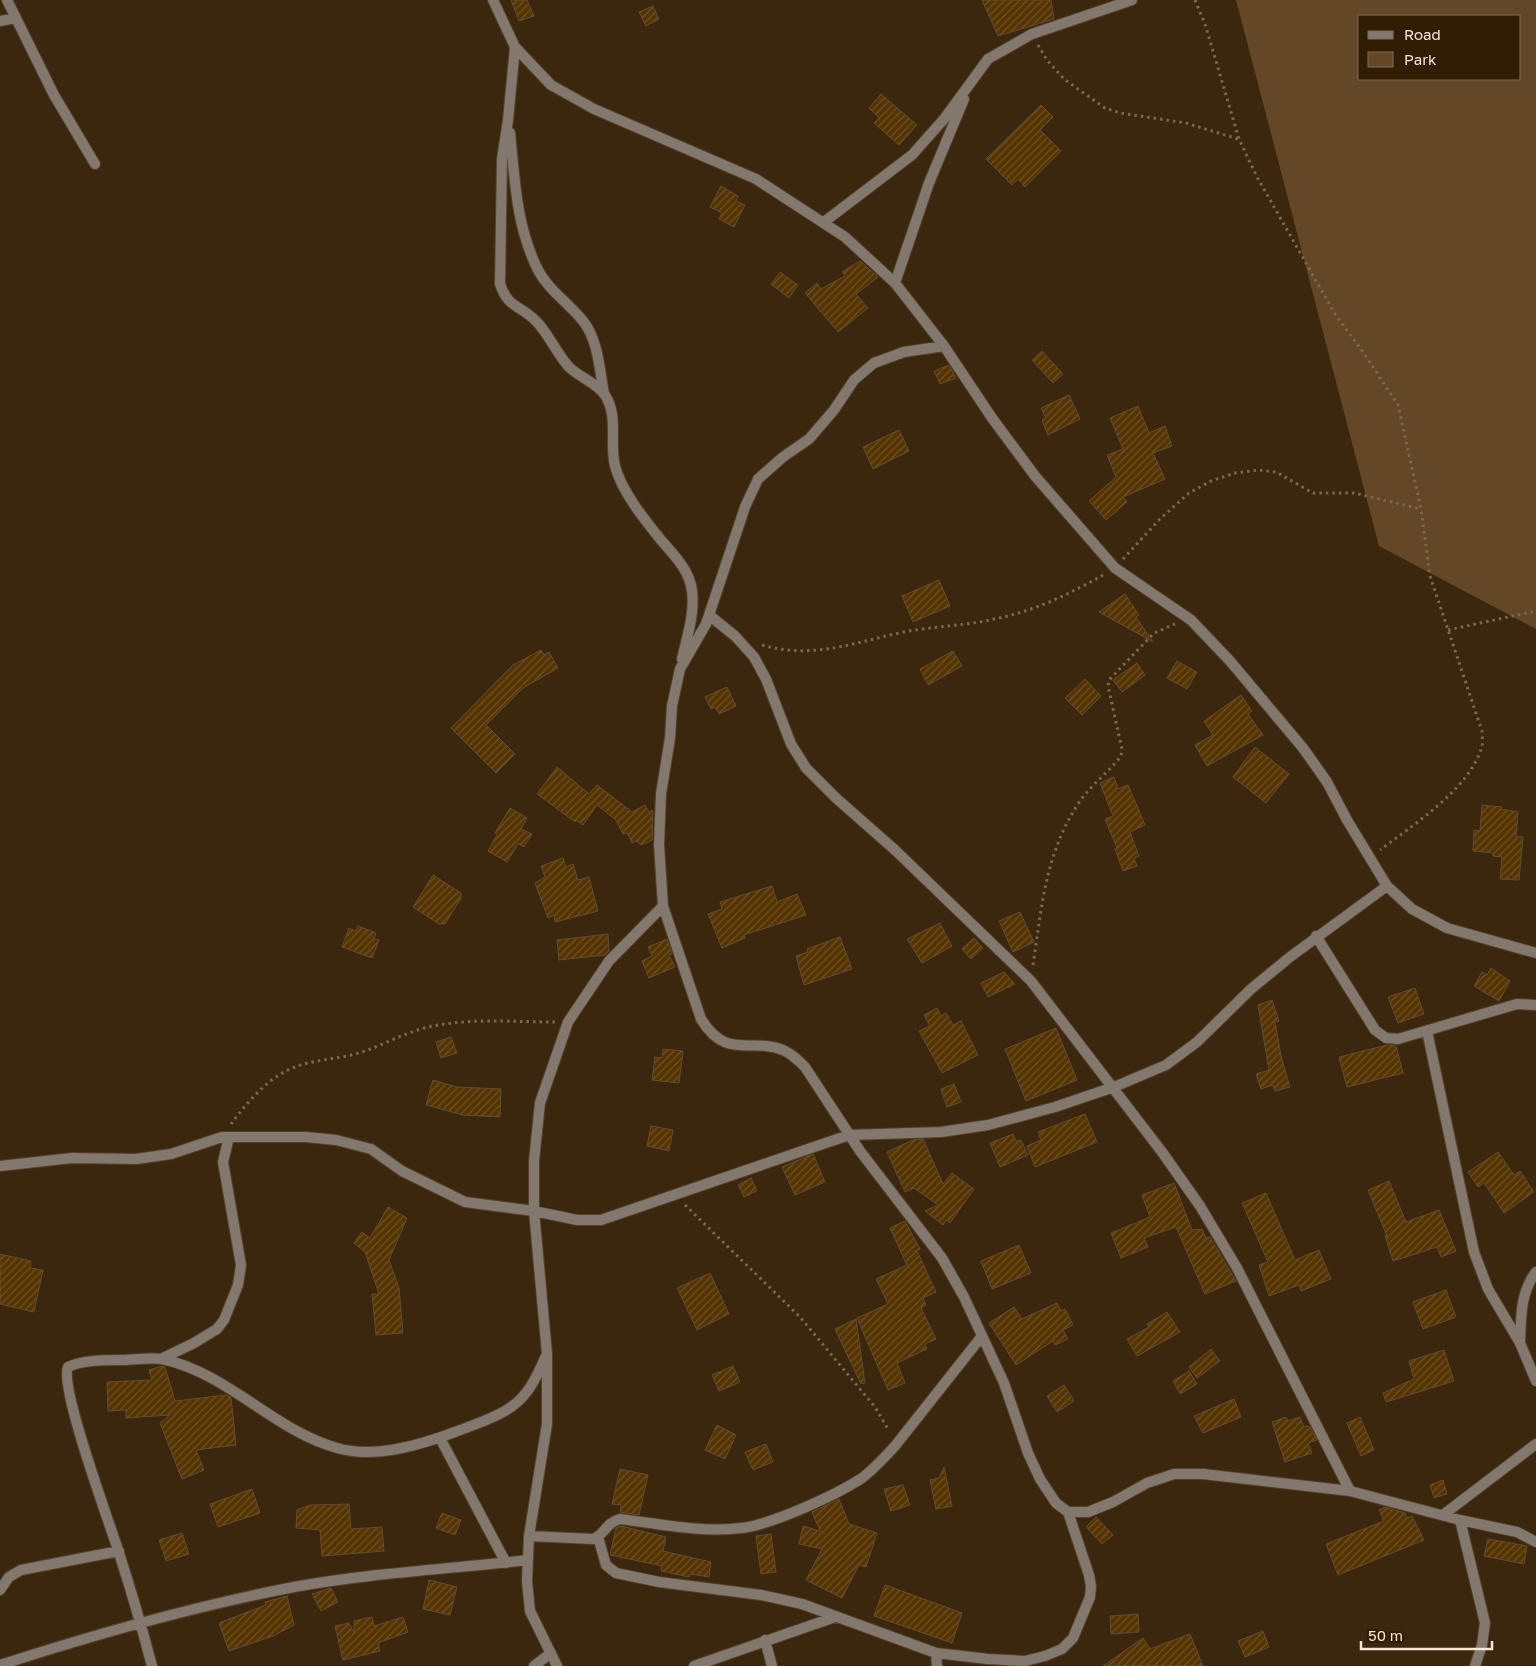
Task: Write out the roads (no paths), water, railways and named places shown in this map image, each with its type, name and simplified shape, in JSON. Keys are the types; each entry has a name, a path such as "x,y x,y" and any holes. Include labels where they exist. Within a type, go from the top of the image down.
{"street":[{"path":"7,0 54,95 95,164"},
{"path":"493,0 515,47 551,85 570,97 738,170 824,222 845,237 895,283 944,346 992,418 1035,476 1115,568 1191,620 1230,661 1303,748 1327,782 1387,886 1412,908 1448,928 1536,953"},
{"path":"824,222 912,155 944,119 988,59 1032,34 1132,0"},
{"path":"0,21 15,18"},
{"path":"515,47 502,159 500,272 504,296 512,305 536,320 557,353 570,368 604,394"},
{"path":"895,283 929,183 971,82"},
{"path":"508,120 519,216 528,247 547,285 585,323 598,360 604,394 612,409 612,448 615,467 637,507 689,577 693,604 672,706 670,738 661,794 659,845 663,906 698,1011 706,1027 731,1045 782,1050 794,1056 805,1067 849,1135 942,1258 964,1297 1004,1383 1028,1453 1040,1479 1056,1502 1068,1512 1091,1586 1090,1597 1073,1638 1062,1649 1045,1656 1025,1660 936,1653 802,1604 761,1594 659,1582 616,1573 606,1565 598,1537"},
{"path":"680,669 709,615 744,507 758,479 783,457 809,439 854,380 874,363 904,352 944,346"},
{"path":"709,615 736,636 754,657 766,678 791,744 806,768 1031,981 1114,1087 1200,1206 1236,1268 1350,1491"},
{"path":"0,1166 72,1158 136,1159 171,1154 225,1137 306,1137 336,1140 371,1149 402,1171 465,1202 534,1211 577,1220 601,1220 849,1135 940,1132 988,1125 1055,1107 1114,1087 1166,1065 1197,1042 1251,989 1316,936 1387,886"},
{"path":"557,1666 530,1611 527,1581 529,1536 547,1424 547,1354 534,1211 534,1161 540,1103 568,1022 609,961 663,906"},
{"path":"1316,936 1375,1030 1386,1038 1398,1039 1517,1004 1536,1005"},
{"path":"1427,1031 1474,1252 1488,1289 1520,1343 1536,1381"},
{"path":"161,1359 194,1343 217,1328 224,1320 238,1286 240,1257 223,1162 225,1137"},
{"path":"1520,1343 1522,1306 1528,1283 1536,1272"},
{"path":"529,1536 581,1539 598,1537 612,1521 620,1520 715,1529 744,1528 816,1501 863,1477 895,1446 982,1336"},
{"path":"152,1666 119,1551 76,1421 66,1370 72,1365 161,1359 199,1371 231,1388 260,1410 299,1433 338,1449 370,1453 440,1438 503,1411 525,1396 547,1354"},
{"path":"440,1438 506,1563"},
{"path":"1443,1516 1492,1476 1536,1444"},
{"path":"1068,1512 1088,1512 1113,1502 1147,1483 1174,1474 1204,1474 1350,1491 1443,1516 1517,1532 1536,1542"},
{"path":"1460,1520 1485,1623 1482,1645 1475,1666"},
{"path":"0,1590 9,1577 21,1570 119,1551"},
{"path":"0,1665 74,1641 233,1600 295,1587 361,1577 528,1560"},
{"path":"694,1666 835,1617"},
{"path":"765,1640 772,1666"},
{"path":"534,1666 551,1653"},
{"path":"936,1653 937,1666"}]}
